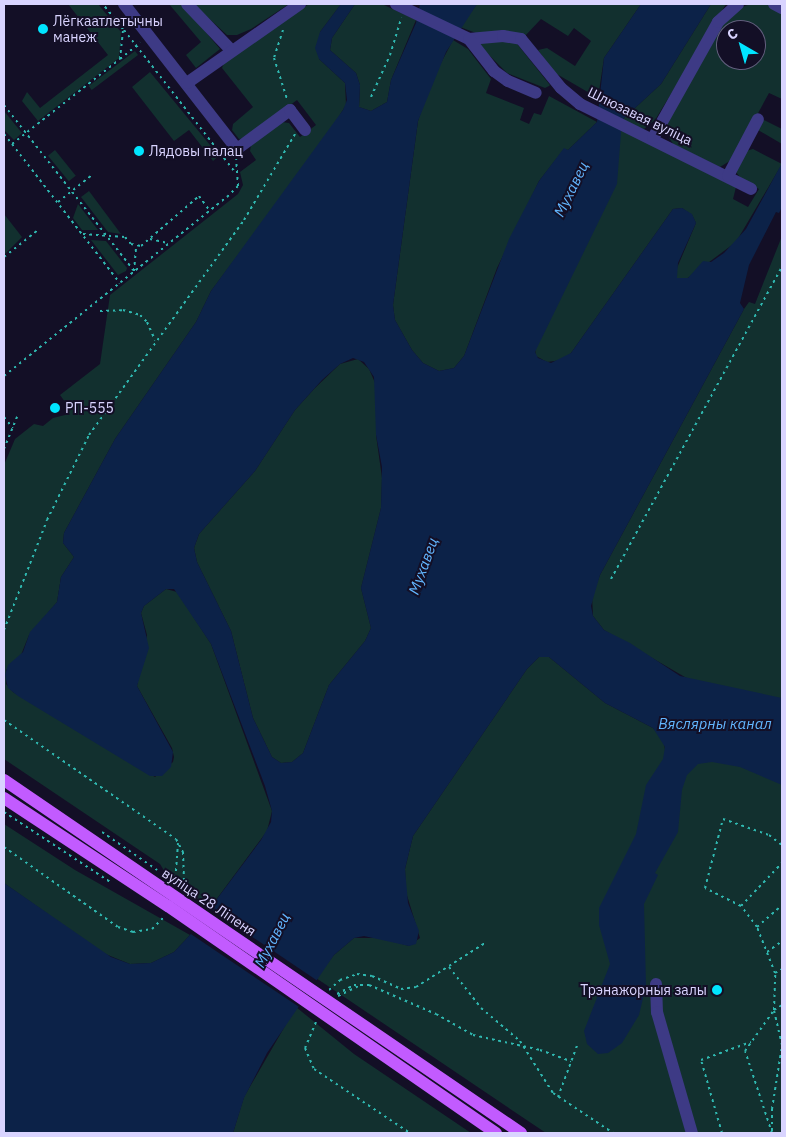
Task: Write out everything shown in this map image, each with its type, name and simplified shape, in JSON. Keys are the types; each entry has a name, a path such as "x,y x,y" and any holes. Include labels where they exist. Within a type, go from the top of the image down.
{"main road":[{"name":"вуліца 28 Ліпеня","path":"4,780 173,897 347,1022 496,1133"},
{"name":"вуліца 28 Ліпеня","path":"4,798 173,897"},
{"name":"вуліца 28 Ліпеня","path":"347,1022 521,1133"}],"street":[{"path":"124,4 237,149 290,110 302,126"},
{"path":"187,4 231,50"},
{"path":"398,4 466,38 494,71 508,82 536,92"},
{"path":"653,138 718,22 738,4"},
{"path":"774,4 782,8"},
{"path":"187,83 231,50 296,6"},
{"name":"Шлюзавая вуліца","path":"466,38 503,36 521,39 561,88 593,111 653,138 751,189"},
{"path":"728,176 758,119"},
{"path":"656,984 657,1012 692,1133"}],"path":[{"path":"103,4 235,172"},
{"path":"371,97 380,82 401,26 398,4"},
{"path":"290,110 274,58 296,6"},
{"path":"120,58 123,29"},
{"path":"12,144 149,36"},
{"path":"4,105 134,271"},
{"path":"4,630 47,520 89,435 244,220 302,126"},
{"path":"4,134 120,283"},
{"path":"4,376 210,211 238,186 235,172 237,149"},
{"path":"58,202 92,175"},
{"path":"136,247 150,240 163,228 163,224 199,196 210,211"},
{"path":"4,257 38,230"},
{"path":"83,234 125,237 136,247"},
{"path":"150,240 169,243"},
{"path":"134,271 136,247"},
{"path":"611,579 782,267"},
{"path":"100,311 122,310 140,316 147,322 155,341"},
{"path":"4,417 12,428"},
{"path":"4,449 17,417"},
{"path":"4,720 147,817 178,842 183,852 186,886"},
{"path":"772,1133 772,1109 782,1045 774,1010 775,974 757,926 741,906 705,888 723,819 769,835 782,845"},
{"path":"173,897 178,842"},
{"path":"4,847 118,927 132,932 152,929 162,920"},
{"path":"741,906 782,863"},
{"path":"757,926 782,906"},
{"path":"767,952 782,942"},
{"path":"326,994 336,983 349,976 372,976 406,989 429,981 485,943"},
{"path":"449,968 480,1008 516,1036 543,1081 558,1097 613,1133"},
{"path":"775,974 782,969"},
{"path":"335,998 363,984 426,1009 473,1035 572,1061"},
{"path":"772,1133 745,1051 774,1010 782,1005"},
{"path":"318,1020 309,1032 305,1048 314,1069 410,1133"},
{"path":"722,1133 700,1060 751,1042"},
{"path":"558,1097 578,1043"}],"green space":[{"path":"68,4 98,4 121,32 119,58 38,121 22,101 27,92 40,108 108,55"},
{"path":"169,4 182,4 220,49 196,68 186,55 201,42"},
{"path":"193,4 289,4 251,29 237,35 227,35"},
{"path":"309,4 341,4 320,32 319,59 345,83 346,105 326,137 211,291 196,322 115,439 64,533 63,543 74,557 61,577 57,602 29,635 21,655 6,670 6,684 13,692 155,777 173,762 174,757 172,748 137,686 147,635 141,613 144,606 166,589 177,592 211,644 272,811 267,831 210,908 168,877 160,864 4,759 4,465 15,439 34,424 43,426 53,418 65,415 68,406 60,395 100,364 110,295 238,194 243,185 240,172 256,160 250,151 251,145 282,122 289,123 300,137 316,125 297,100 246,138 239,139 232,130 233,124 253,107 222,68 224,63"},
{"path":"355,4 382,4 416,20 391,80 387,102 371,111 359,107 360,85 356,73 330,50 332,38"},
{"path":"477,4 641,4 604,58 598,98 555,73 538,50 547,48 575,66 591,41 574,28 568,36 541,19 525,36 476,33 460,27"},
{"path":"711,4 726,4 655,120 644,129 630,125 623,119 661,84"},
{"path":"751,4 767,4 782,12 782,99 769,93 733,159 720,167 674,145 667,135 665,124 716,32 716,70 766,70 766,20 728,20 739,8"},
{"path":"453,40 468,49 491,79 486,93 524,108 520,120 529,124 534,113 541,115 549,96 597,122 568,150 564,149 539,181 497,268 464,356 454,368 439,371 423,363 412,350 395,320 393,305 418,121 431,82"},
{"path":"514,40 549,86 545,88 507,73 480,46 480,43"},
{"path":"135,51 138,55 92,90 89,86"},
{"path":"150,72 219,156 213,161 189,130 174,141 132,87"},
{"path":"4,111 22,133 14,140 4,130"},
{"path":"764,120 782,129 782,144 758,130"},
{"path":"621,129 736,187 733,199 748,207 759,189 742,180 736,172 746,151 753,149 782,164 736,242 685,280 677,278 677,268 696,223 692,215 682,208 673,209 571,353 562,360 547,362 536,356 535,349"},
{"path":"55,150 76,176 69,181 48,156"},
{"path":"89,191 121,234 108,232 81,197"},
{"path":"78,204 98,230 82,230 73,218"},
{"path":"4,214 22,237 4,255"},
{"path":"782,236 782,1133 546,1133 316,978 334,955 354,938 381,938 409,946 420,938 406,892 405,869 413,836 527,669 539,657 549,657 605,703 653,728 664,741 665,750 690,680 604,630 593,616 592,596 600,575 744,309 749,302 755,304"},
{"path":"91,240 106,241 127,268 126,271 118,275"},
{"path":"358,359 369,369 376,385 376,435 382,478 381,508 361,588 371,628 365,641 329,685 303,753 292,762 281,763 272,757 253,718 231,631 197,562 194,548 199,534 255,471 295,410 340,364"},
{"path":"4,824 75,870 190,935 174,952 151,963 130,964 103,953 4,883"},
{"path":"296,1007 354,1054 471,1133 233,1133 244,1097"}],"water":[{"path":"341,4 355,4 332,38 330,50 356,73 360,85 359,107 371,111 387,102 391,80 416,23 420,4 477,4 446,52 418,121 393,305 395,320 412,350 423,363 439,371 454,368 464,356 509,239 539,181 564,148 568,150 597,122 604,58 641,4 711,4 661,84 622,120 617,184 535,352 538,358 551,363 571,353 673,209 682,208 692,214 696,223 678,263 677,278 688,278 703,261 711,262 724,253 746,229 782,163 782,207 779,213 776,212 749,265 740,303 744,309 600,575 591,606 593,616 604,630 630,643 680,676 782,698 782,785 740,767 712,762 698,764 687,775 682,790 678,832 655,873 658,875 644,904 646,986 639,1015 622,1043 608,1053 598,1054 587,1044 584,1031 610,964 599,925 599,908 636,834 646,785 663,759 665,747 653,728 605,703 549,657 539,657 527,669 413,836 405,869 408,903 419,931 416,944 409,946 364,936 354,938 334,955 267,1053 244,1098 233,1133 4,1133 4,883 111,957 130,964 151,963 174,952 190,935 261,840 271,822 272,811 265,786 211,644 174,589 166,589 144,606 141,613 149,648 137,686 173,752 171,767 162,776 150,776 18,696 8,688 5,675 8,665 23,652 30,632 57,602 61,577 74,557 63,543 64,533 115,439 196,322 211,291 343,110 347,100 345,83 319,59 315,48 320,32","holes":["353,358 364,362 374,377 376,435 382,467 381,508 361,588 371,628 365,641 329,685 303,753 292,762 281,763 272,757 253,718 231,631 197,562 194,548 199,534 255,471 295,410 322,380 340,364"]}],"pier":[{"path":"208,907 317,981 300,1007 190,934"}],"place":[{"name":"Лёгкаатлетычны манеж","path":"43,29"},
{"name":"Лядовы палац","path":"139,151"},
{"name":"РП-555","path":"55,408"},
{"name":"Трэнажорныя залы","path":"717,990"}],"water label":[{"name":"Мухавец","path":"571,189"},
{"name":"Мухавец","path":"423,566"},
{"name":"Вяслярны канал","path":"715,724"},
{"name":"Мухавец","path":"272,940"}]}
